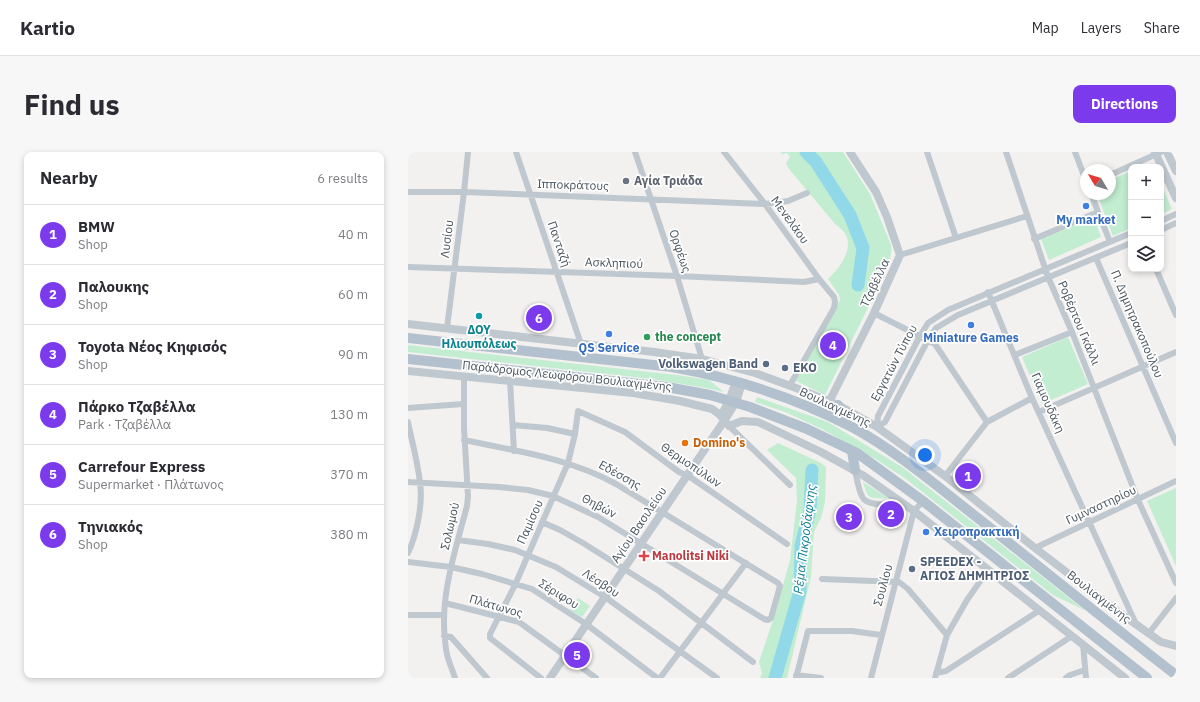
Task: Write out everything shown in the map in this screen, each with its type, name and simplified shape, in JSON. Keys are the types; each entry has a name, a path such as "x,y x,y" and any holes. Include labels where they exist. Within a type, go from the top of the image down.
{"main road":[{"name":"Βουλιαγμένης","path":"408,338 667,366 702,372 739,382 800,404 837,420 879,443 937,486 1174,671"},
{"path":"408,359 667,386 703,393 806,429 868,460 923,501 1147,678"},
{"path":"834,404 837,420"},
{"path":"852,451 855,470"}],"street":[{"name":"Λυσίου","path":"447,328 468,152"},
{"name":"Πανταζή","path":"516,152 582,344"},
{"name":"Ορφέως","path":"635,152 678,276 702,359"},
{"name":"Μενελάου","path":"724,152 766,204 819,279 834,297 836,302 790,385"},
{"name":"Τζαβέλλα","path":"834,404 900,256 887,217 876,192 850,152"},
{"path":"927,152 956,238"},
{"name":"Ροβέρτου Γκάλλι","path":"1006,152 1048,277 1072,332 1138,500 1176,583"},
{"path":"1075,152 1080,165"},
{"path":"1167,152 1176,171"},
{"path":"1116,172 1157,153 1176,198"},
{"name":"Ιπποκράτους","path":"408,192 530,194 766,204 788,201 807,193"},
{"path":"1093,200 1110,242"},
{"path":"1034,239 1098,212"},
{"path":"1164,220 1176,214"},
{"path":"900,256 1027,216"},
{"path":"1164,229 1176,223"},
{"name":"Εργατών Τύπου","path":"877,427 878,416 928,323 940,315 988,292 1128,234"},
{"name":"Εργατών Τύπου","path":"877,427 885,422 932,333 941,324 992,300 1128,244"},
{"name":"Π. Δημητρακοπούλου","path":"1096,258 1176,443"},
{"name":"Ασκληπιού","path":"408,267 678,276 804,282 819,279"},
{"path":"1157,272 1176,315"},
{"name":"Γιαμουδάκη","path":"988,292 1032,398 1136,624"},
{"path":"874,313 935,344 987,422"},
{"path":"408,324 654,352 702,359 755,373 790,385 834,404 877,427 945,476 1101,599 1161,642 1176,646"},
{"path":"1015,355 1072,332"},
{"path":"1039,412 1176,352"},
{"name":"Παράδρομος Λεωφόρου Βουλιαγμένης","path":"408,371 633,393 680,401 709,408 716,412 724,421"},
{"name":"Σολωμού","path":"455,678 446,650 443,615 451,567 467,506 468,485 464,440 463,404 464,377"},
{"path":"510,381 514,451"},
{"name":"Αγίου Βασιλείου","path":"550,678 724,421 739,382"},
{"path":"945,476 987,422 1032,398"},
{"path":"408,408 463,404"},
{"name":"Παμίσου","path":"541,678 490,638 490,634 515,585 568,463 575,434 578,411"},
{"name":"Θερμοπύλων","path":"578,411 626,432 679,472 787,544"},
{"path":"724,421 758,422 800,441 855,470 914,511 1125,678"},
{"path":"724,421 790,485"},
{"path":"408,422 420,483 421,499 416,527 408,553"},
{"path":"513,424 547,428 575,434"},
{"name":"Εδέσσης","path":"464,440 568,463 605,478 746,563 780,586 771,618 768,620"},
{"path":"855,470 862,496 866,502 874,504 905,505"},
{"name":"Γυμναστηρίου","path":"1035,548 1176,481"},
{"name":"Θηβών","path":"408,482 528,490 553,496 593,514 764,619 768,620"},
{"name":"Σουλίου","path":"871,678 914,511 923,501"},
{"path":"542,522 571,536 664,595 753,662"},
{"name":"Λέσβου","path":"458,540 488,544 515,550 556,568 605,597 717,678"},
{"name":"Σέριφου","path":"408,562 451,567 482,574 532,589 586,624 659,678"},
{"path":"659,678 746,563"},
{"path":"935,675 947,635 967,600 988,570"},
{"path":"822,579 895,582 902,584 947,635"},
{"path":"1149,633 1176,598"},
{"name":"Πλάτωνος","path":"444,603 519,622 596,678"},
{"path":"935,675 946,671 1040,610"},
{"path":"408,615 443,615"},
{"path":"821,678 796,676 808,631 852,630 881,635"},
{"path":"444,636 451,638 487,678"},
{"path":"1008,678 1072,636"},
{"path":"1082,644 1086,678"},
{"path":"1066,678 1070,675 1085,670"}],"green space":[{"path":"781,152 843,152 870,194 891,245 889,262 882,282 825,395 796,381 840,300 839,295 828,279 839,267 847,252 847,238 843,231 836,225 789,169 786,163 790,157 787,153 782,154"},
{"path":"1128,172 1128,229 1113,236 1099,200 1116,200 1116,177"},
{"path":"1164,191 1172,209 1164,213"},
{"path":"1094,218 1101,237 1049,260 1041,239"},
{"path":"1068,337 1088,384 1042,404 1022,357"},
{"path":"408,345 677,375 709,380 724,392 652,379 408,352"},
{"path":"757,397 828,422 902,467 1086,611 1053,595 906,479 877,460 822,429 785,412 755,402"},
{"path":"778,443 821,463 826,467 825,502 821,518 814,532 811,577 787,678 760,678 762,673 759,662 774,617 790,560 797,501 796,478 767,450"},
{"path":"863,482 888,498 871,497 866,493"},
{"path":"1176,488 1176,566 1147,501"},
{"path":"578,598 590,606 582,617 570,610"}],"waterway":[{"name":"Ρέμα Πικροδάφνης","path":"806,152 816,162 850,215 863,248 858,285"},
{"name":"Ρέμα Πικροδάφνης","path":"775,678 800,591 801,546 810,510 812,470"}],"place":[{"name":"Αγία Τριάδα","path":"626,181"},
{"name":"My market","path":"1086,206"},
{"name":"ΔΟΥ Ηλιουπόλεως","path":"479,316"},
{"name":"Τηνιακός","path":"539,318"},
{"name":"Miniature Games","path":"971,325"},
{"name":"QS Service","path":"609,334"},
{"name":"the concept","path":"647,337"},
{"name":"Πάρκο Τζαβέλλα","path":"833,345"},
{"name":"Volkswagen Band","path":"766,364"},
{"name":"EKO","path":"785,368"},
{"name":"Domino's","path":"685,443"},
{"name":"BMW","path":"968,476"},
{"name":"Παλουκης","path":"891,514"},
{"name":"Toyota Νέος Κηφισός","path":"849,517"},
{"name":"Χειροπρακτική","path":"926,532"},
{"name":"Manolitsi Niki","path":"644,556"},
{"name":"SPEEDEX - ΑΓΙΟΣ ΔΗΜΗΤΡΙΟΣ","path":"912,569"},
{"name":"Carrefour Express","path":"577,655"}]}
